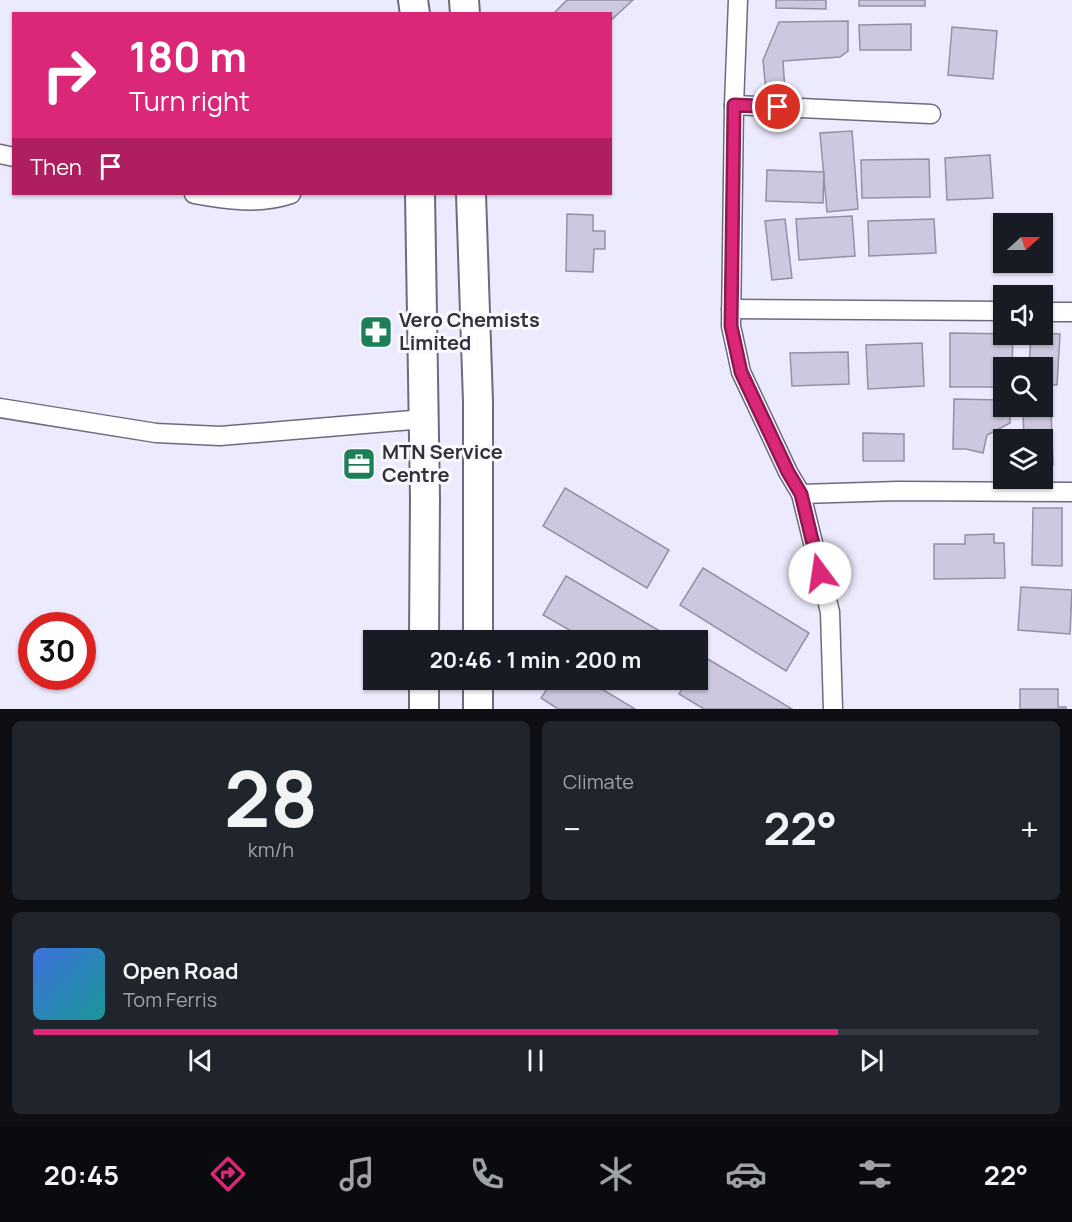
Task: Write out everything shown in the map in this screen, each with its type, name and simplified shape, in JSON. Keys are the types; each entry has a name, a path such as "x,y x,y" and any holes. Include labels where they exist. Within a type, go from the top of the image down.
{"main road":[{"path":"420,195 424,419 424,630"},
{"path":"471,195 478,402 478,630"},
{"path":"424,690 424,709"},
{"path":"478,690 478,709"}],"street":[{"path":"738,0 731,326 741,372 788,472 801,494 830,612 833,709"},
{"path":"734,105 931,114"},
{"path":"200,195 227,200 275,199 288,195"},
{"path":"731,309 993,311"},
{"path":"1053,312 1072,312"},
{"path":"0,408 156,433 220,436 424,419"},
{"path":"801,494 898,491 1072,492"}],"building":[{"path":"567,0 633,0 612,19 612,12 555,12"},
{"path":"776,0 826,0 826,9 776,8"},
{"path":"859,0 925,0 925,6 859,6"},
{"path":"848,21 848,51 840,57 783,61 785,91 766,92 763,60 779,22"},
{"path":"911,24 911,50 860,50 859,25"},
{"path":"952,27 997,31 993,79 948,75"},
{"path":"852,131 858,209 827,212 820,133"},
{"path":"990,155 993,198 947,200 945,158"},
{"path":"929,159 930,197 862,198 861,160"},
{"path":"767,170 824,172 823,203 766,201"},
{"path":"567,214 593,215 593,231 605,231 605,249 594,249 593,272 566,271"},
{"path":"852,216 855,256 799,260 796,219"},
{"path":"785,219 792,278 772,280 765,221"},
{"path":"934,219 936,253 869,256 868,221"},
{"path":"950,333 993,334 993,345 1013,345 1012,357 993,357 993,387 950,387"},
{"path":"1053,334 1060,334 1057,385 1053,385 1053,357 1030,357 1030,345 1053,345"},
{"path":"922,343 924,386 868,389 866,345"},
{"path":"848,352 849,384 792,386 790,353"},
{"path":"954,399 993,400 993,417 1010,417 1010,423 998,429 993,429 993,432 987,435 983,453 953,449"},
{"path":"1023,417 1051,417 1052,429 1024,429"},
{"path":"863,433 904,434 904,461 863,461"},
{"path":"565,488 669,550 647,588 543,526"},
{"path":"1033,508 1062,508 1062,566 1032,565"},
{"path":"994,534 994,543 1004,543 1005,578 934,579 934,544 965,544 965,535"},
{"path":"703,568 809,633 786,671 680,605"},
{"path":"566,576 658,630 569,630 543,615"},
{"path":"1021,587 1072,590 1070,634 1018,630"},
{"path":"708,659 792,709 704,709 679,694 681,690 708,690"},
{"path":"1020,689 1058,689 1058,707 1066,707 1066,709 1020,709"},
{"path":"546,690 604,690 635,709 558,709 541,698"}],"place":[{"name":"Vero Chemists Limited","path":"376,332"},
{"name":"MTN Service Centre","path":"359,464"}],"route":[{"path":"778,107 734,105 731,326 741,372 788,472 801,494 820,573"}]}
